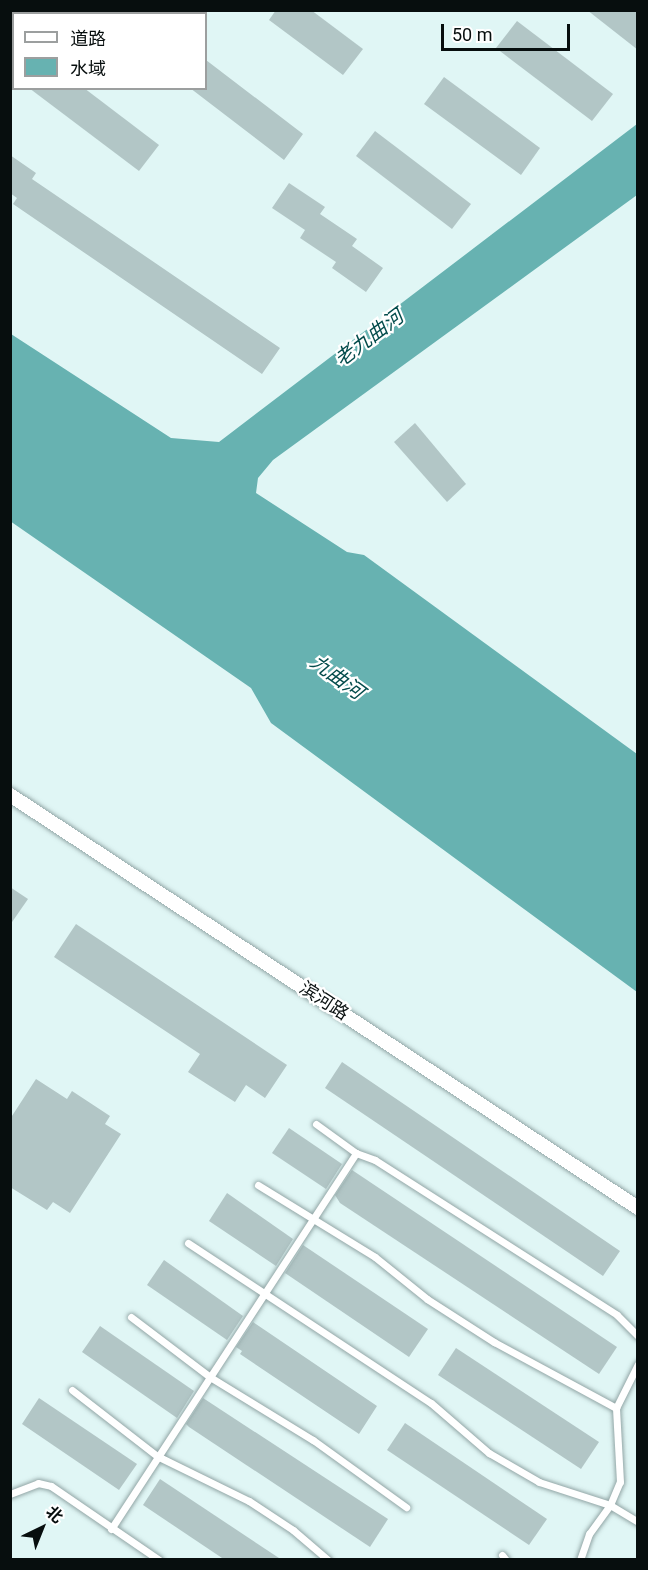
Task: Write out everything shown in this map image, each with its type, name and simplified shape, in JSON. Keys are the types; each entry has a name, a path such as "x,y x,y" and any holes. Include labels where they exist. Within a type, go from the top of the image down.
{"street":[{"name":"滨河路","path":"10,795 638,1208"}],"lane":[{"path":"316,1124 356,1153 375,1160 617,1315 638,1336"},
{"path":"111,1529 356,1153"},
{"path":"258,1185 375,1257 426,1299 494,1342 616,1408"},
{"path":"188,1243 263,1296 292,1310 430,1403 489,1453 539,1482 610,1505 638,1522"},
{"path":"131,1317 210,1377 313,1440 406,1508"},
{"path":"580,1560 589,1534 610,1505 620,1482 616,1408 638,1364"},
{"path":"72,1390 157,1456 249,1502 293,1530 328,1560"},
{"path":"10,1494 38,1483 51,1486 159,1560"}],"water":[{"path":"637,124 637,195 273,460 258,478 256,493 347,552 364,555 637,754 637,992 271,723 251,688 10,521 11,334 171,438 219,442"}],"building":[{"path":"276,10 311,10 363,49 343,75 269,20"},
{"path":"587,10 638,10 638,50"},
{"path":"517,21 613,94 592,121 496,48"},
{"path":"207,61 303,134 284,160 193,90 207,90"},
{"path":"444,77 540,148 521,175 424,104"},
{"path":"32,90 87,90 159,145 139,171"},
{"path":"375,131 471,204 452,229 356,156"},
{"path":"10,155 36,173 32,179 280,348 262,374 13,204 17,198 10,193"},
{"path":"289,183 325,207 320,214 357,239 352,246 383,268 366,292 332,268 336,262 300,238 305,230 272,208"},
{"path":"415,423 466,484 447,502 394,442"},
{"path":"10,887 28,899 10,925"},
{"path":"76,924 287,1065 265,1098 246,1085 235,1102 188,1072 200,1054 54,957"},
{"path":"342,1062 620,1251 603,1276 325,1088"},
{"path":"36,1079 67,1099 72,1091 110,1116 105,1124 121,1134 70,1213 53,1202 47,1210 10,1187 10,1119"},
{"path":"289,1128 342,1164 326,1189 272,1153"},
{"path":"352,1170 617,1347 599,1374 340,1203 335,1195"},
{"path":"227,1193 293,1239 276,1266 209,1221"},
{"path":"303,1245 428,1329 409,1357 285,1273"},
{"path":"164,1260 243,1316 227,1340 147,1285"},
{"path":"253,1322 377,1406 359,1434 240,1354 242,1351 236,1347"},
{"path":"100,1326 194,1391 177,1418 82,1352"},
{"path":"456,1348 599,1442 581,1469 438,1375"},
{"path":"39,1398 137,1464 119,1490 22,1424"},
{"path":"203,1398 388,1519 370,1547 189,1427 186,1424"},
{"path":"405,1423 547,1519 529,1545 387,1450"},
{"path":"160,1479 282,1560 225,1560 143,1505"}],"water label":[{"name":"老九曲河","path":"369,338"},
{"name":"九曲河","path":"337,677"}]}
